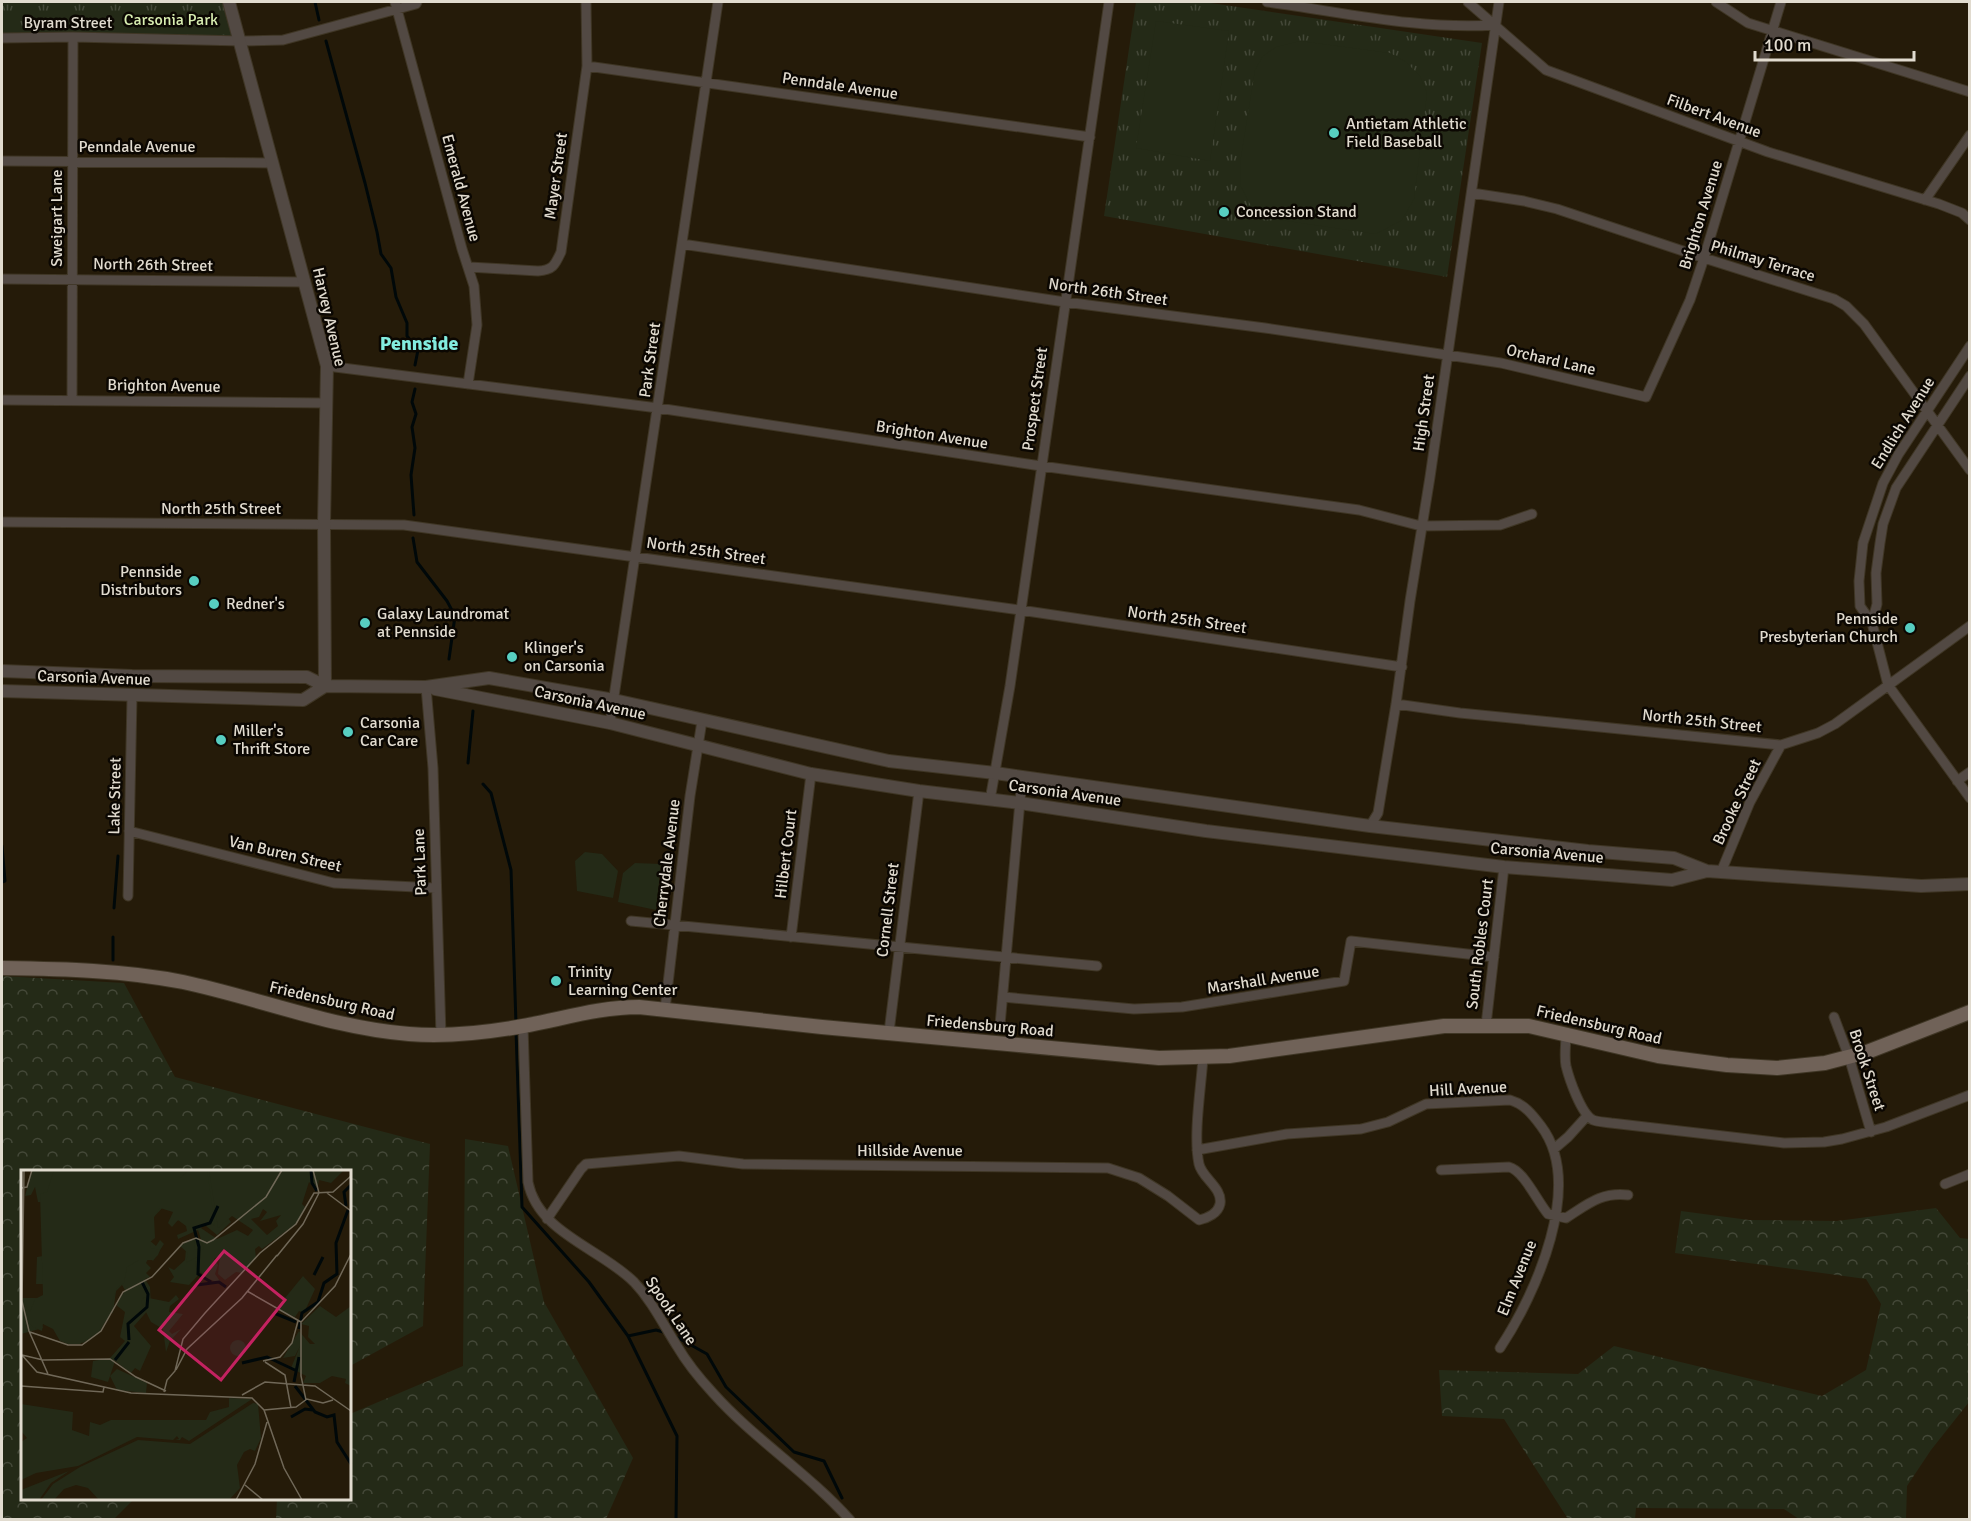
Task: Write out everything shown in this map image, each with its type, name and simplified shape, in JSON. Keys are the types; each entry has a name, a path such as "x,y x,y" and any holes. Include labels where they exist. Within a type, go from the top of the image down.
{"main road":[{"name":"Friedensburg Road","path":"2,968 92,972 191,984 381,1031 441,1035 481,1034 619,1007 664,1009 1159,1058 1203,1058 1444,1026 1486,1025 1529,1026 1658,1056 1761,1068 1796,1067 1867,1052 1970,1012"}],"street":[{"name":"Harvey Avenue","path":"230,2 327,366 324,524 325,686"},
{"name":"Byram Street","path":"2,38 283,40 396,5 416,4 417,2"},
{"name":"Mayer Street","path":"469,267 538,271 548,270 555,266 561,252 587,66 586,2"},
{"name":"Park Street","path":"610,723 718,2"},
{"name":"Prospect Street","path":"990,800 1010,686 1109,2"},
{"path":"1267,2 1433,26 1496,25"},
{"name":"Filbert Avenue","path":"1468,2 1546,70 1739,141 1951,208 1970,220"},
{"name":"High Street","path":"1370,826 1378,813 1402,667 1499,2"},
{"path":"1716,2 1748,23 1970,92"},
{"name":"Brighton Avenue","path":"1646,397 1690,300 1781,2"},
{"name":"Emerald Avenue","path":"396,5 474,286 477,325 468,384"},
{"name":"Sweigart Lane","path":"72,400 73,37"},
{"name":"Penndale Avenue","path":"587,66 1090,137"},
{"path":"1925,200 1970,135"},
{"name":"Penndale Avenue","path":"2,161 273,163"},
{"name":"Philmay Terrace","path":"1472,193 1557,209 1827,296 1846,306 1864,324 1970,470"},
{"name":"North 26th Street","path":"682,244 1065,302 1264,328 1448,356"},
{"name":"North 26th Street","path":"2,279 305,282"},
{"name":"Endlich Avenue","path":"1970,346 1898,455 1883,483 1863,543 1859,581 1860,606 1872,623 1888,685 1970,798"},
{"name":"Orchard Lane","path":"1448,356 1501,363 1646,397"},
{"name":"Brighton Avenue","path":"327,366 658,408 1041,466 1359,510 1421,526 1500,525 1532,514"},
{"name":"Endlich Avenue","path":"1872,623 1877,604 1876,573 1883,524 1896,488 1936,424 1970,376"},
{"name":"Brighton Avenue","path":"2,400 326,404"},
{"name":"North 25th Street","path":"2,522 404,525 1020,610 1402,667"},
{"name":"North 25th Street","path":"1396,704 1460,713 1781,745 1835,724 1970,626"},
{"name":"Carsonia Avenue","path":"2,671 132,676 307,677 325,686 426,687 489,678 614,700 889,761 995,773 1022,779 1370,826 1588,852 1674,858 1707,871 1921,886 1970,884"},
{"name":"Carsonia Avenue","path":"2,691 303,700 325,686"},
{"name":"Carsonia Avenue","path":"426,687 610,723 811,774 919,791 1020,803 1206,831 1504,867 1672,880 1707,871"},
{"name":"Park Lane","path":"426,687 433,768 441,1035"},
{"name":"Lake Street","path":"128,896 132,696"},
{"name":"Cherrydale Avenue","path":"664,1009 702,721"},
{"name":"Brooke Street","path":"1721,872 1750,802 1781,745"},
{"path":"1957,781 1970,772"},
{"name":"Hilbert Court","path":"790,937 811,774"},
{"path":"1000,1025 1022,779"},
{"name":"Cornell Street","path":"889,1032 919,791"},
{"name":"Van Buren Street","path":"129,831 334,883 436,888"},
{"name":"South Robles Court","path":"1486,1025 1504,867"},
{"path":"632,921 899,945 1097,966"},
{"name":"Marshall Avenue","path":"1003,998 1134,1009 1201,1005 1344,981 1351,941 1494,957"},
{"name":"Brook Street","path":"1834,1017 1849,1057 1871,1132"},
{"name":"Spook Lane","path":"522,1026 528,1182 536,1204 547,1220 606,1259 634,1282 660,1315 677,1346 712,1392 739,1419 817,1486 850,1520"},
{"path":"1566,1033 1566,1064 1572,1086 1587,1116 1593,1120 1611,1124 1785,1143 1824,1142 1871,1132 1970,1095"},
{"path":"1197,1150 1203,1058"},
{"name":"Hill Avenue","path":"1197,1150 1287,1134 1367,1128 1399,1118 1426,1104 1510,1100 1519,1102 1531,1113 1549,1137 1554,1149"},
{"path":"1554,1149 1587,1116"},
{"name":"Elm Avenue","path":"1500,1348 1512,1330 1530,1290 1556,1217 1559,1176 1554,1149"},
{"name":"Hillside Avenue","path":"547,1220 580,1169 586,1164 671,1156 743,1164 1108,1168 1139,1178 1200,1220 1208,1218 1219,1207 1220,1202 1219,1194 1199,1167 1197,1150"},
{"path":"1442,1170 1509,1167 1516,1169 1548,1214 1556,1217 1566,1218 1598,1198 1608,1195 1628,1195"},
{"path":"1945,1184 1970,1174"}],"green space":[{"name":"Carsonia Park","path":"2,2 229,2 242,41 2,38"},
{"path":"1136,2 1204,2 1482,43 1447,277 1104,216"},
{"path":"1156,21 1229,31 1210,161 1136,148"},
{"name":"Antietam Athletic Field Baseball","path":"1300,41 1390,53 1406,62 1420,76 1427,93 1414,199 1402,220 1376,234 1266,218 1250,204 1240,185 1241,157 1255,70 1263,56 1276,47"},
{"path":"585,852 602,854 618,871 613,898 577,891 575,861"},
{"path":"635,863 661,864 656,910 618,902 623,873"},
{"path":"2,976 124,983 175,1077 430,1144 423,1326 351,1365 351,1170 21,1170 21,1500 133,1500 114,1519 2,1519"},
{"path":"465,1139 508,1146 544,1302 633,1458 606,1519 276,1519 277,1500 351,1500 351,1414 463,1366"},
{"path":"1936,1208 1960,1238 1969,1239 1969,1402 1931,1450 1907,1486 1906,1519 1799,1519 1784,1509 1636,1508 1635,1519 1568,1519 1504,1419 1442,1416 1439,1370 1578,1374 1614,1346 1822,1396 1866,1370 1881,1304 1866,1279 1675,1253 1681,1211 1749,1220 1837,1221"}],"waterway":[{"path":"315,2 319,20"},
{"path":"326,41 365,183 381,254 391,268 396,297 407,323 407,336 418,350 415,365"},
{"path":"414,515 411,475 415,448 412,427 416,414 412,402 415,389"},
{"path":"413,538 417,562 447,601 455,616 449,659"},
{"path":"468,763 473,711"},
{"path":"483,784 491,793 511,870 516,1024"},
{"path":"2,846 5,881 2,882"},
{"path":"114,908 118,856"},
{"path":"113,937 113,960"},
{"path":"516,1031 522,1207 589,1282 628,1336 656,1330 667,1333"},
{"path":"673,1335 707,1354 726,1387 794,1452 824,1461 842,1498"},
{"path":"628,1336 677,1436 676,1520"}],"place":[{"name":"Antietam Athletic Field Baseball","path":"1334,133"},
{"name":"Concession Stand","path":"1224,212"},
{"name":"Pennside Distributors","path":"194,581"},
{"name":"Redner's","path":"214,604"},
{"name":"Galaxy Laundromat at Pennside","path":"365,623"},
{"name":"Pennside Presbyterian Church","path":"1910,628"},
{"name":"Klinger's on Carsonia","path":"512,657"},
{"name":"Carsonia Car Care","path":"348,732"},
{"name":"Miller's Thrift Store","path":"221,740"},
{"name":"Trinity Learning Center","path":"556,981"}],"district":[{"name":"Pennside","path":"419,343"}]}
